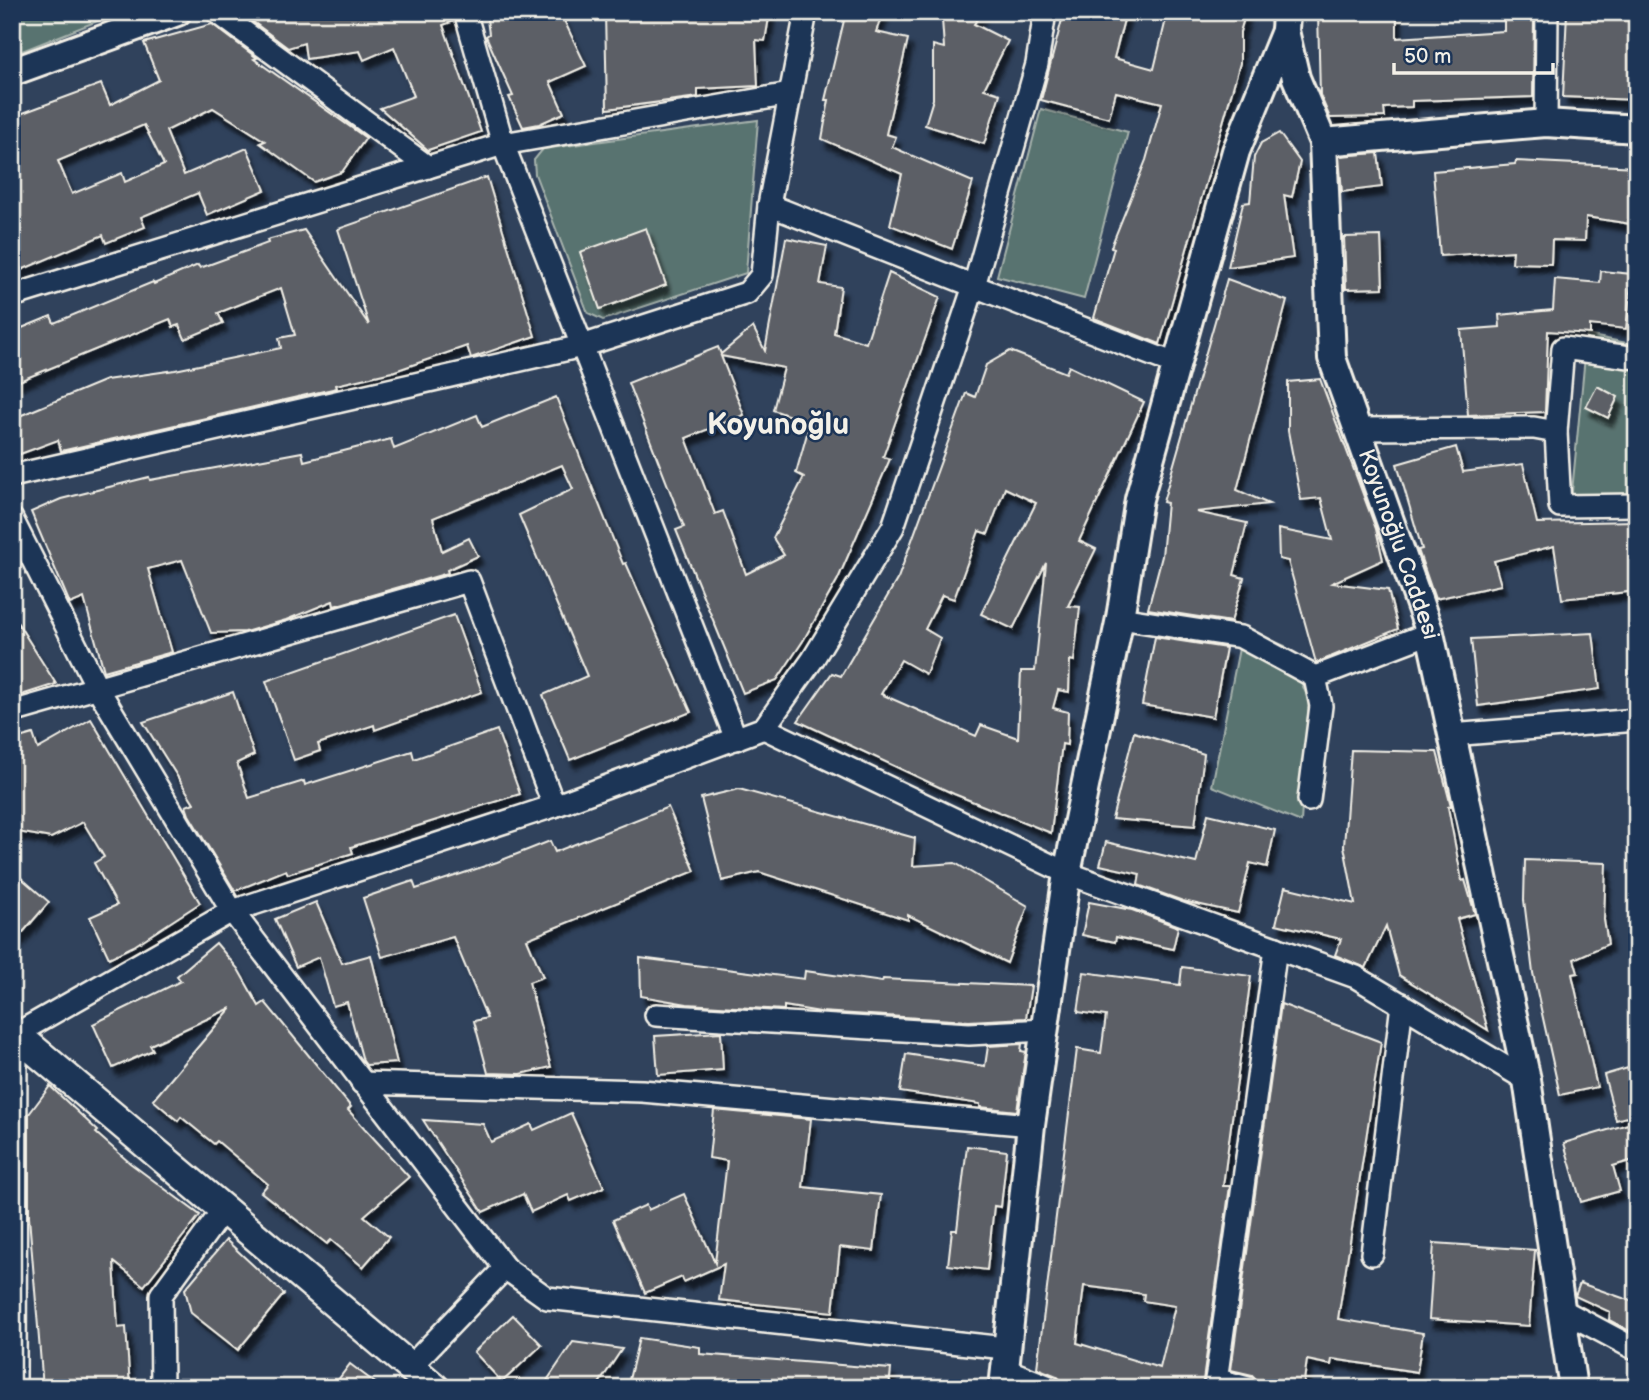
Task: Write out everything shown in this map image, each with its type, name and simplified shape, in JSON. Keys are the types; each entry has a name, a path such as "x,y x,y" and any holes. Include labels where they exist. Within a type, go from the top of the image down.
{"main road":[{"path":"14,1032 435,1388"}],"street":[{"path":"12,72 177,12"},
{"path":"216,12 428,167"},
{"path":"465,12 503,144 736,739"},
{"path":"12,476 582,346 747,293 762,275 769,205 806,12"},
{"path":"15,1388 14,1032 232,911 554,806 764,728 813,659 893,527 974,286 1037,64 1045,12"},
{"path":"1546,123 1547,12"},
{"path":"1004,1368 1031,1125 1067,873 1120,618 1139,499 1236,151 1285,22"},
{"name":"Koyunoğlu Caddesi","path":"1285,22 1296,78 1323,142 1332,358 1430,633 1527,1080 1573,1388"},
{"path":"12,296 503,144 790,94"},
{"path":"1323,142 1546,123 1637,130"},
{"path":"769,205 1178,365"},
{"path":"1637,358 1563,348 1556,432 1560,506 1637,505"},
{"path":"1356,429 1534,428 1556,432"},
{"path":"12,519 97,688 232,911 505,1268 547,1298 1004,1368 1052,1388"},
{"path":"12,712 470,581 554,806"},
{"path":"1120,618 1241,637 1315,677 1430,633"},
{"path":"1309,800 1321,706 1315,677"},
{"path":"1451,735 1637,720"},
{"path":"764,728 1067,873 1356,976 1527,1080"},
{"path":"1248,1388 1216,1383 1276,948"},
{"path":"1372,1254 1402,1004"},
{"path":"656,1015 969,1034 1044,1030"},
{"path":"362,1083 642,1091 1031,1125"},
{"path":"162,1388 161,1295 223,1210"},
{"path":"409,1368 505,1268"},
{"path":"1562,1310 1637,1350"}],"green space":[{"path":"12,12 120,12 12,55"},
{"path":"1041,109 1128,132 1084,299 997,276"},
{"path":"758,120 746,273 603,320 588,313 535,174 534,160 543,149"},
{"path":"1587,335 1637,345 1637,512 1570,513"},
{"path":"1243,628 1285,646 1309,700 1301,822 1212,786"}],"building":[{"path":"255,12 452,12 454,21 443,25 481,132 428,150 380,108 414,96 394,47 364,60 360,51 306,59 304,43 288,48 244,15"},
{"path":"486,12 560,12 586,66 550,82 564,113 539,124 523,127 509,97 513,96 486,36 489,34"},
{"path":"605,12 676,12 676,15 770,12 765,41 756,40 758,86 698,89 698,97 607,109"},
{"path":"846,12 883,12 876,32 908,39 886,134 896,137 892,147 973,182 952,249 890,225 902,174 822,139 829,100 825,100"},
{"path":"945,12 982,12 974,24 1008,41 984,89 1000,94 984,144 925,125 933,99 933,45 944,48 942,19"},
{"path":"1064,12 1126,12 1114,58 1154,69 1167,15 1174,15 1175,12 1246,12 1240,32 1240,63 1160,344 1094,318 1114,248 1111,247 1146,160 1162,103 1116,92 1109,118 1041,100"},
{"path":"1318,12 1397,12 1397,38 1504,31 1504,20 1534,18 1533,97 1412,101 1412,107 1384,108 1385,117 1330,118 1320,95"},
{"path":"1567,12 1637,12 1637,100 1563,97"},
{"path":"212,24 257,58 254,59 366,138 342,172 314,182 260,143 265,141 213,108 166,131 184,175 247,148 265,190 207,215 198,193 141,217 145,227 106,243 103,235 12,274 12,117 101,84 110,105 159,80 144,43","holes":["144,125 164,165 125,182 122,173 72,194 58,161"]},
{"path":"1279,133 1300,162 1292,197 1284,195 1293,258 1228,267 1243,203 1250,202 1254,157 1261,143"},
{"path":"1378,153 1382,187 1342,192 1339,156"},
{"path":"1516,161 1637,167 1637,225 1586,217 1585,241 1552,240 1551,264 1512,263 1513,251 1440,256 1433,171 1515,164"},
{"path":"487,177 535,336 471,358 467,346 392,372 336,385 337,388 61,451 58,440 12,457 12,419 106,380 175,370 281,348 279,338 295,335 281,288 218,313 223,323 185,339 179,325 173,327 170,319 12,384 12,332 51,316 54,323 198,265 200,268 268,243 267,240 304,230 369,325 338,229"},
{"path":"646,228 666,285 600,309 580,252"},
{"path":"1381,236 1383,288 1346,289 1344,237"},
{"path":"786,238 827,246 820,284 841,287 834,333 866,343 889,273 940,297 883,457 890,459 838,579 777,680 743,693 676,530 684,527 628,383 718,347 721,354 753,327 765,351","holes":["721,356 784,368 773,410 810,423 796,473 804,477 773,538 784,555 746,574 723,511 715,514 686,438 744,415"]},
{"path":"1601,271 1632,274 1626,329 1590,325 1590,334 1548,331 1545,412 1468,415 1461,330 1500,327 1499,315 1553,310 1555,279 1600,283"},
{"path":"1227,279 1287,301 1237,490 1269,504 1196,512 1247,523 1234,575 1244,578 1231,622 1148,609 1162,556 1167,503 1163,502"},
{"path":"1010,351 1066,373 1069,366 1144,402 1079,541 1096,549 1068,606 1080,607 1074,661 1070,660 1069,692 1058,690 1053,708 1068,712 1067,745 1062,744 1051,833 954,794 798,721 832,673 841,676 898,578 966,393 975,397 986,365","holes":["1005,488 1036,503 981,614 1013,629 1046,563 1035,671 1021,671 1018,738 981,725 976,736 881,694 901,660 926,674 940,638 925,629 942,595 954,599 979,531 988,534"]},
{"path":"1320,379 1376,529 1383,560 1332,583 1388,590 1398,629 1316,663 1288,561 1279,559 1278,529 1332,540 1321,498 1301,500 1288,431 1288,382"},
{"path":"1597,386 1618,397 1608,418 1586,407"},
{"path":"556,397 623,564 626,563 691,712 570,760 543,695 587,676 519,515 573,489 562,465 433,518 442,551 469,538 478,556 447,570 448,573 334,606 333,601 286,620 245,632 211,633 182,560 148,569 172,652 104,671 84,598 70,604 31,512 61,499 149,477 150,480 302,452 304,461 391,439 394,449 477,415 482,427"},
{"path":"1456,447 1463,472 1523,464 1537,523 1637,521 1637,591 1562,599 1554,546 1494,561 1501,585 1435,599 1418,550 1422,549 1397,464"},
{"path":"12,614 56,684 12,698"},
{"path":"454,615 482,692 375,730 374,725 318,744 320,751 294,760 266,681"},
{"path":"1593,633 1600,689 1478,706 1471,639"},
{"path":"1155,637 1226,648 1213,717 1142,705"},
{"path":"233,692 254,755 237,763 249,798 304,781 305,785 412,751 414,759 497,730 520,794 351,847 353,853 288,874 286,870 235,891 189,815 186,806 194,803 143,722"},
{"path":"91,719 200,903 134,946 109,958 90,917 117,905 94,863 104,857 83,822 51,838 12,831 12,740 33,734 38,749"},
{"path":"1134,732 1204,754 1195,826 1112,819"},
{"path":"1351,750 1437,752 1451,806 1448,807 1462,881 1465,880 1475,914 1457,919 1488,1030 1399,975 1386,926 1366,968 1335,955 1341,939 1276,924 1285,887 1355,904 1344,846"},
{"path":"739,789 915,838 913,866 955,863 1028,906 1007,963 908,915 908,920 759,872 722,881 701,798"},
{"path":"668,807 695,871 527,939 543,977 529,982 551,1067 521,1074 488,1073 474,1021 487,1018 453,937 382,957 363,898 413,881 416,889 550,841 555,852"},
{"path":"1208,814 1275,830 1267,867 1250,863 1238,913 1183,901 1138,885 1140,874 1100,865 1106,842 1196,863"},
{"path":"1525,860 1606,863 1604,920 1608,944 1574,959 1578,973 1572,974 1597,1087 1560,1095 1533,973 1524,900"},
{"path":"12,870 49,902 12,945"},
{"path":"316,902 342,963 371,955 397,1063 366,1065 363,1061 347,1002 333,1006 319,957 296,967 275,919"},
{"path":"1089,902 1132,910 1178,927 1173,949 1116,937 1115,942 1082,935"},
{"path":"216,943 238,969 259,1006 265,1002 351,1107 348,1110 409,1177 364,1216 389,1237 363,1267 331,1240 327,1244 261,1192 268,1184 217,1141 214,1144 181,1117 178,1121 153,1100 231,1008 150,1045 153,1050 113,1068 93,1024 181,981 177,976"},
{"path":"640,958 804,979 805,971 882,982 883,979 1031,986 1026,1018 969,1021 820,1012 784,1006 784,1010 687,1004 641,996"},
{"path":"1182,967 1251,976 1223,1186 1230,1186 1202,1388 1065,1388 1057,1376 1037,1368 1077,1049 1101,1053 1106,1016 1078,1012 1084,972 1180,985","holes":["1084,1286 1144,1294 1143,1301 1175,1306 1160,1368 1077,1343"]},
{"path":"1281,1004 1381,1042 1338,1319 1423,1333 1417,1372 1332,1359 1331,1365 1307,1360 1303,1388 1296,1388 1259,1382 1252,1375 1231,1370"},
{"path":"721,1032 723,1070 658,1075 655,1036"},
{"path":"1022,1044 1021,1051 1026,1052 1017,1111 900,1092 906,1054 985,1066 988,1046"},
{"path":"1628,1068 1637,1114 1616,1120 1604,1075"},
{"path":"50,1086 130,1163 200,1215 144,1286 114,1262 118,1328 126,1327 130,1388 43,1388 29,1217 29,1114"},
{"path":"714,1110 811,1119 803,1187 881,1195 874,1251 840,1247 833,1312 719,1300 724,1264 684,1282 682,1277 645,1293 613,1220 646,1205 648,1210 684,1194 715,1263 727,1161 709,1158"},
{"path":"571,1113 604,1187 571,1201 568,1195 531,1212 523,1194 483,1212 423,1120 483,1124 491,1142 531,1124 534,1130"},
{"path":"1628,1124 1637,1159 1613,1166 1620,1191 1581,1202 1564,1143"},
{"path":"967,1146 1007,1151 1001,1207 994,1206 987,1270 948,1265 952,1230 957,1230"},
{"path":"226,1240 284,1294 238,1350 191,1313 185,1289"},
{"path":"1434,1243 1535,1250 1529,1326 1429,1319"},
{"path":"1580,1283 1637,1303 1637,1335 1609,1320 1610,1312 1575,1296"},
{"path":"513,1315 542,1345 502,1382 474,1352"},
{"path":"639,1338 700,1347 700,1354 891,1369 889,1388 627,1388"},
{"path":"573,1342 622,1349 596,1388 542,1388"},
{"path":"350,1364 382,1388 332,1388"}],"district":[{"name":"Koyunoğlu","path":"778,425"}]}
